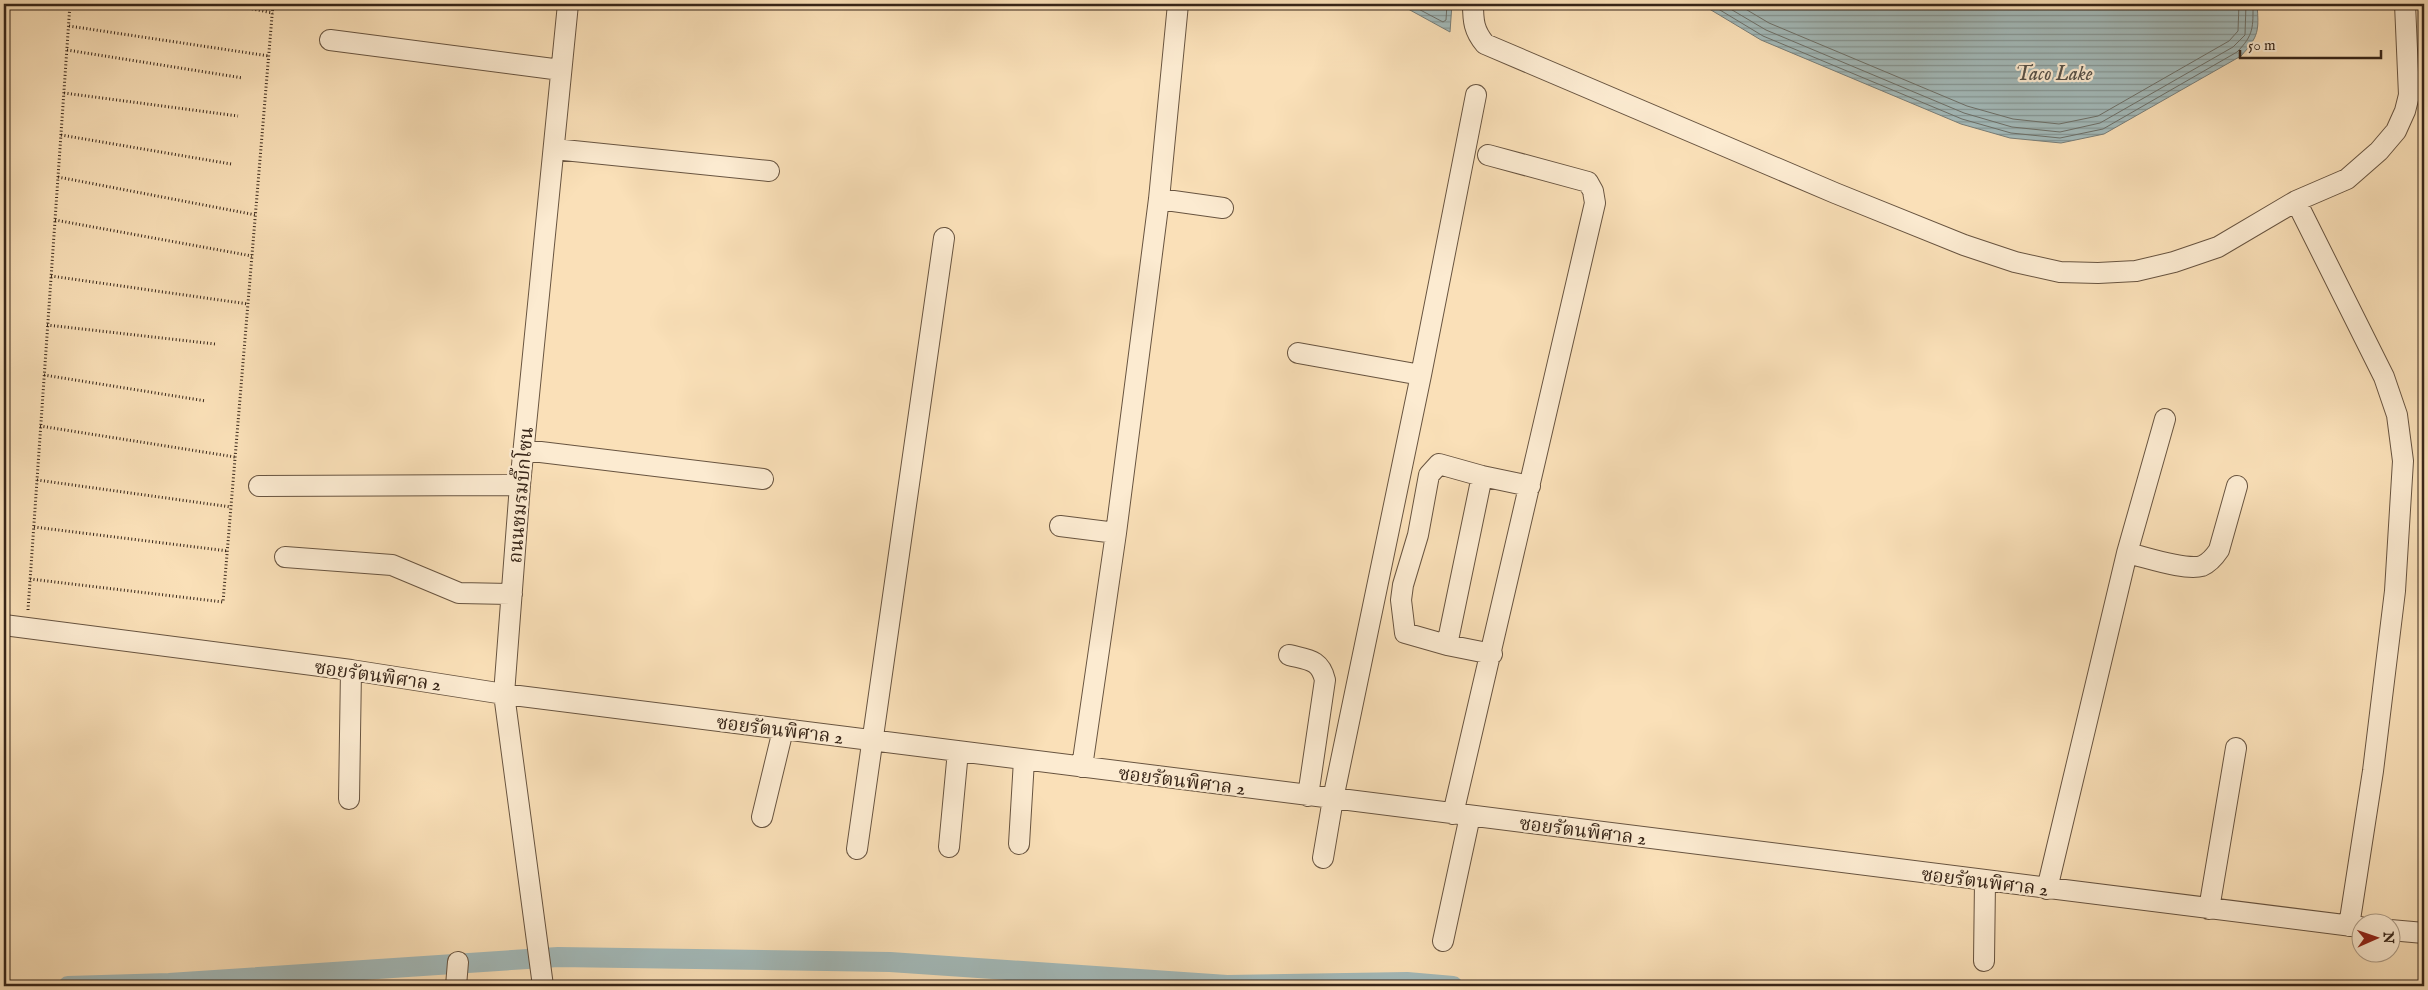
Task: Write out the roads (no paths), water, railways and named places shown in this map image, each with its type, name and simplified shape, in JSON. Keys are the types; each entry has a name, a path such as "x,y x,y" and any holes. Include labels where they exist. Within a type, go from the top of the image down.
{"street":[{"name":"ถนนชมรมบิ๊กโซน","path":"543,986 504,694 520,485 568,4"},
{"path":"1082,767 1116,533 1159,199 1178,4"},
{"path":"1473,4 1473,20 1476,34 1485,44 1835,193 1964,245 2015,262 2060,272 2098,274 2136,271 2174,262 2218,247 2296,201 2347,179 2379,150 2396,131 2405,112 2409,95 2405,4"},
{"path":"330,40 561,70"},
{"path":"1323,858 1333,799 1421,375 1476,95"},
{"path":"554,149 769,171"},
{"path":"1443,941 1462,815 1492,654 1594,203 1594,190 1588,182 1488,155"},
{"path":"1159,199 1223,208"},
{"path":"2296,201 2384,377 2397,415 2403,461 2395,591 2357,912"},
{"path":"857,849 944,238"},
{"path":"1298,353 1421,375"},
{"path":"2047,889 2127,553 2165,419"},
{"path":"524,450 762,479"},
{"path":"1492,654 1447,645 1404,633 1400,600 1418,535 1429,475 1439,464 1482,476 1530,486"},
{"path":"1447,645 1482,476"},
{"path":"259,486 520,485"},
{"path":"2127,553 2188,567 2203,566 2214,558 2220,550 2237,486"},
{"path":"1060,526 1116,533"},
{"path":"285,557 392,565 459,593 512,594"},
{"name":"ซอยรัตนพิศาล 2","path":"4,625 351,670 504,694 784,730 2350,926"},
{"path":"1289,655 1318,664 1325,680 1308,796"},
{"path":"349,800 351,670"},
{"path":"762,816 784,730"},
{"path":"2209,909 2236,748"},
{"path":"948,847 958,751"},
{"path":"1019,844 1024,760"},
{"path":"1984,961 1985,881"},
{"path":"2400,931 2424,933"},
{"path":"456,986 458,962"}],"water":[{"path":"1399,4 1452,4 1450,32"},
{"name":"Taco Lake","path":"1701,4 2257,4 2258,27 2254,38 2241,56 2104,134 2061,143 2010,138 1961,124 1761,40"}],"waterway":[{"path":"68,986 169,983 558,957 890,962 1227,985 1407,982 1453,986"}]}
